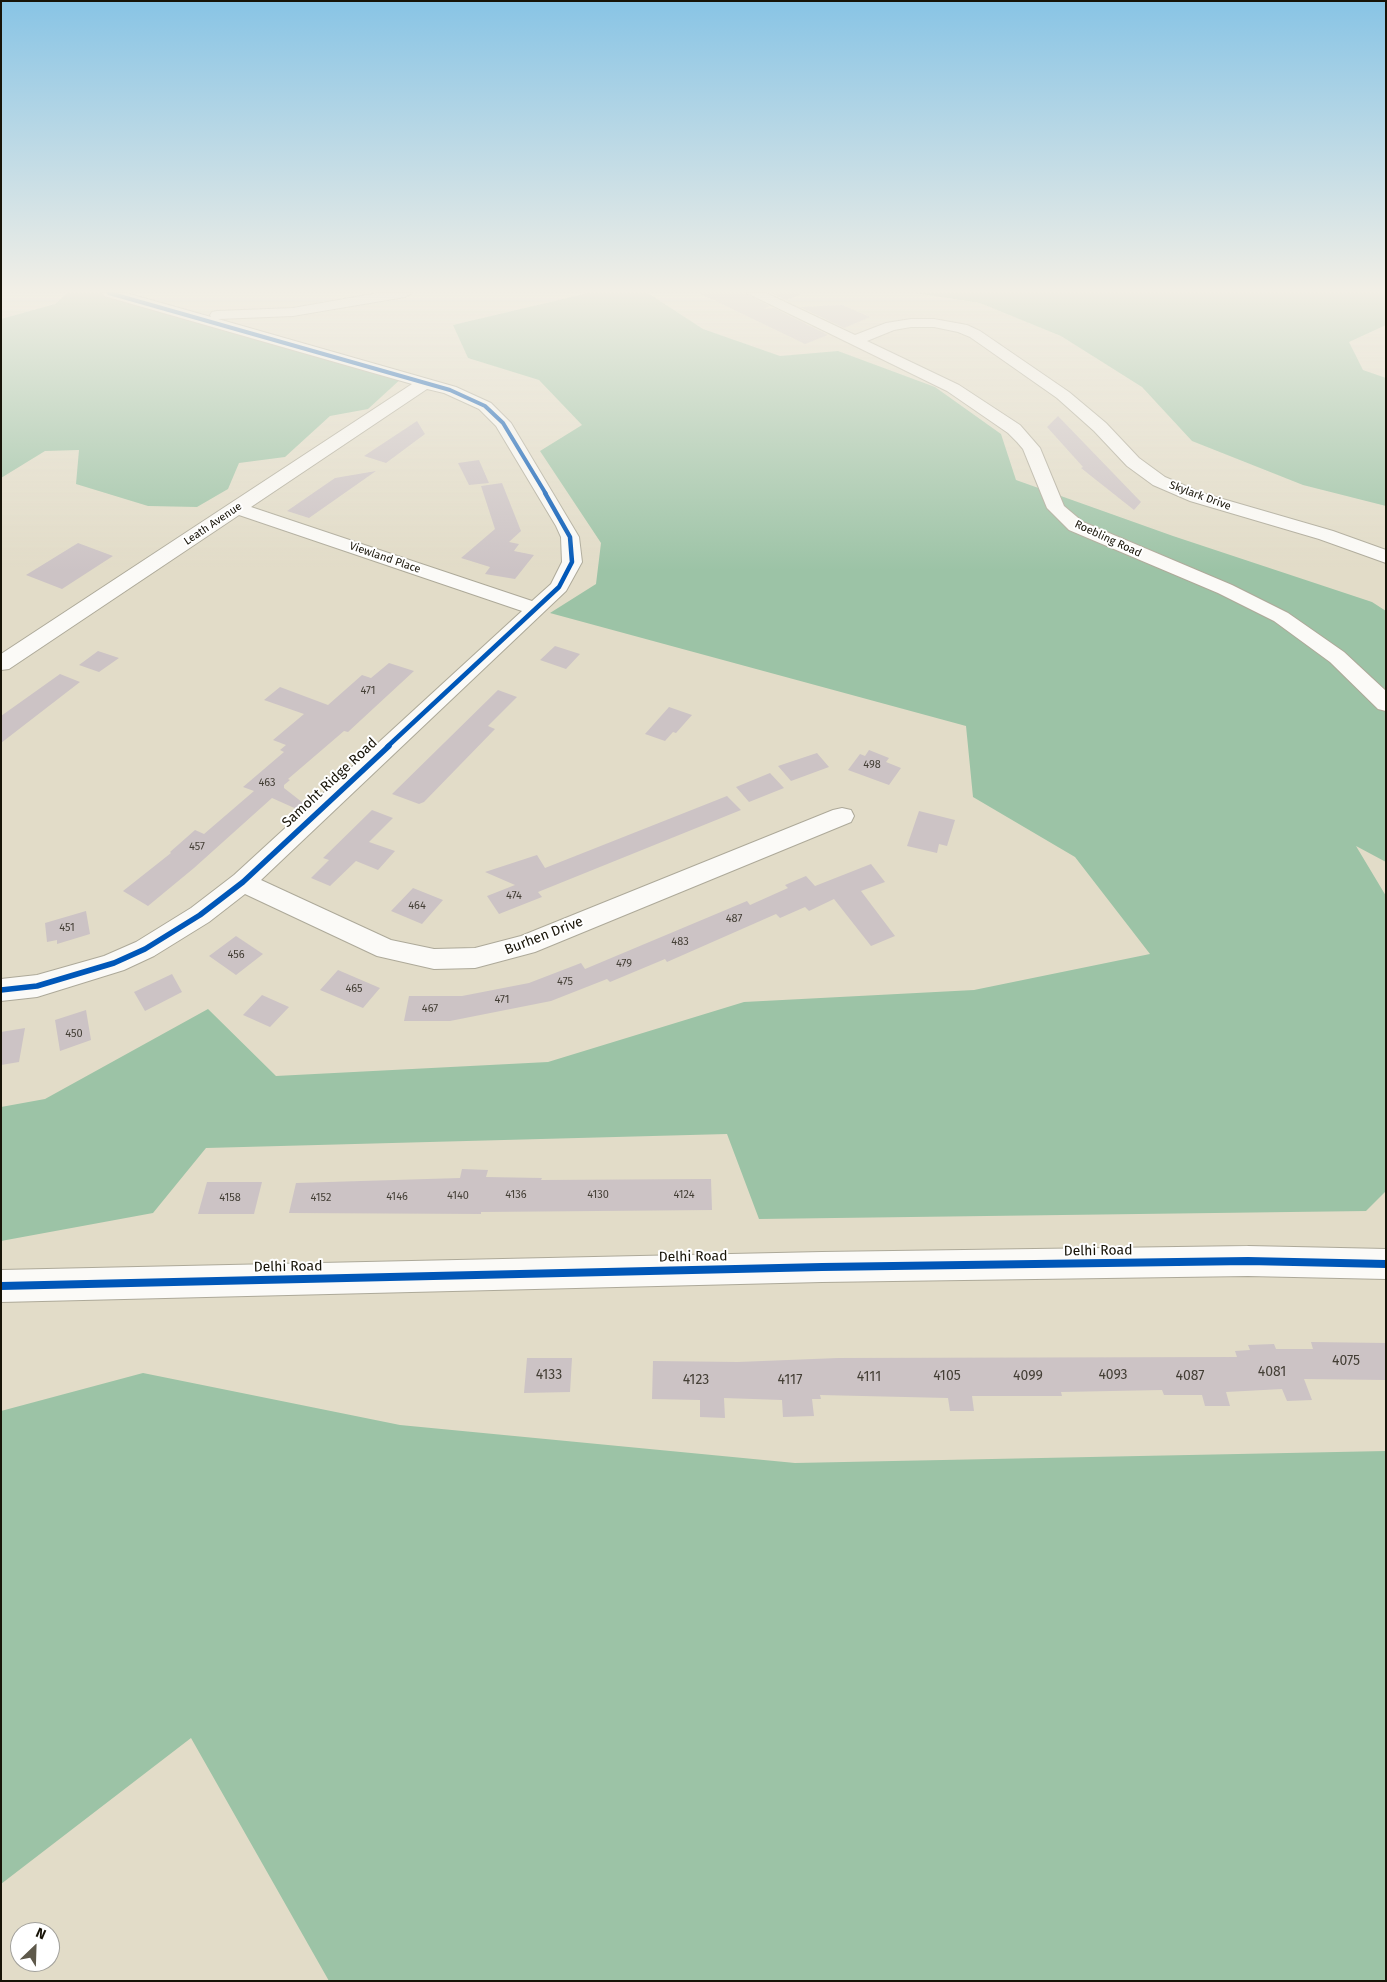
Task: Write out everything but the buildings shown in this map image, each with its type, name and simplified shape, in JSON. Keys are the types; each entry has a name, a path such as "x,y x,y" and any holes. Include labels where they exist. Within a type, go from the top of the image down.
{"street":[{"name":"Leath Avenue","path":"1,664 421,385"},
{"name":"Samoht Ridge Road","path":"1,990 37,986 81,974 130,956 183,927 243,882 534,608 559,587 572,562 570,537 503,423 485,406 450,390 434,385"},
{"name":"Roebling Road","path":"949,385 1014,428 1031,448 1056,508 1076,526 1225,589 1281,617 1337,657 1386,704"},
{"name":"Skylark Drive","path":"1051,385 1094,421 1133,462 1159,481 1196,497 1326,535 1386,557"},
{"name":"Viewland Place","path":"236,508 534,608"},
{"name":"Burhen Drive","path":"243,882 386,949 434,959 475,958 526,945 842,816"},
{"name":"Delhi Road","path":"1,1286 822,1267 1248,1261 1386,1264"}],"green space":[{"path":"1,385 394,385 368,409 330,416 285,457 239,463 228,489 197,507 148,506 76,484 79,450 45,451 1,478"},
{"path":"544,385 931,385 1001,434 1016,480 1173,536 1372,602 1386,611 1386,862 1356,846 1386,896 1386,1191 1366,1211 759,1219 727,1134 206,1148 153,1213 1,1241 1,1107 45,1099 208,1009 276,1076 548,1062 744,1002 974,990 1150,954 1075,857 973,797 966,726 550,613 596,584 601,543 540,451 582,425"},
{"path":"1140,385 1386,385 1386,506 1303,485 1192,441"},
{"path":"143,1373 400,1425 795,1463 1386,1451 1386,1981 329,1981 191,1738 1,1884 1,1411"}],"cycle path":[{"path":"1,990 37,986 114,963 145,949 200,915 243,882 559,587 572,562 570,537 503,423 485,406 450,390 434,385"},
{"path":"1,1286 822,1267 1248,1261 1386,1264"}]}
